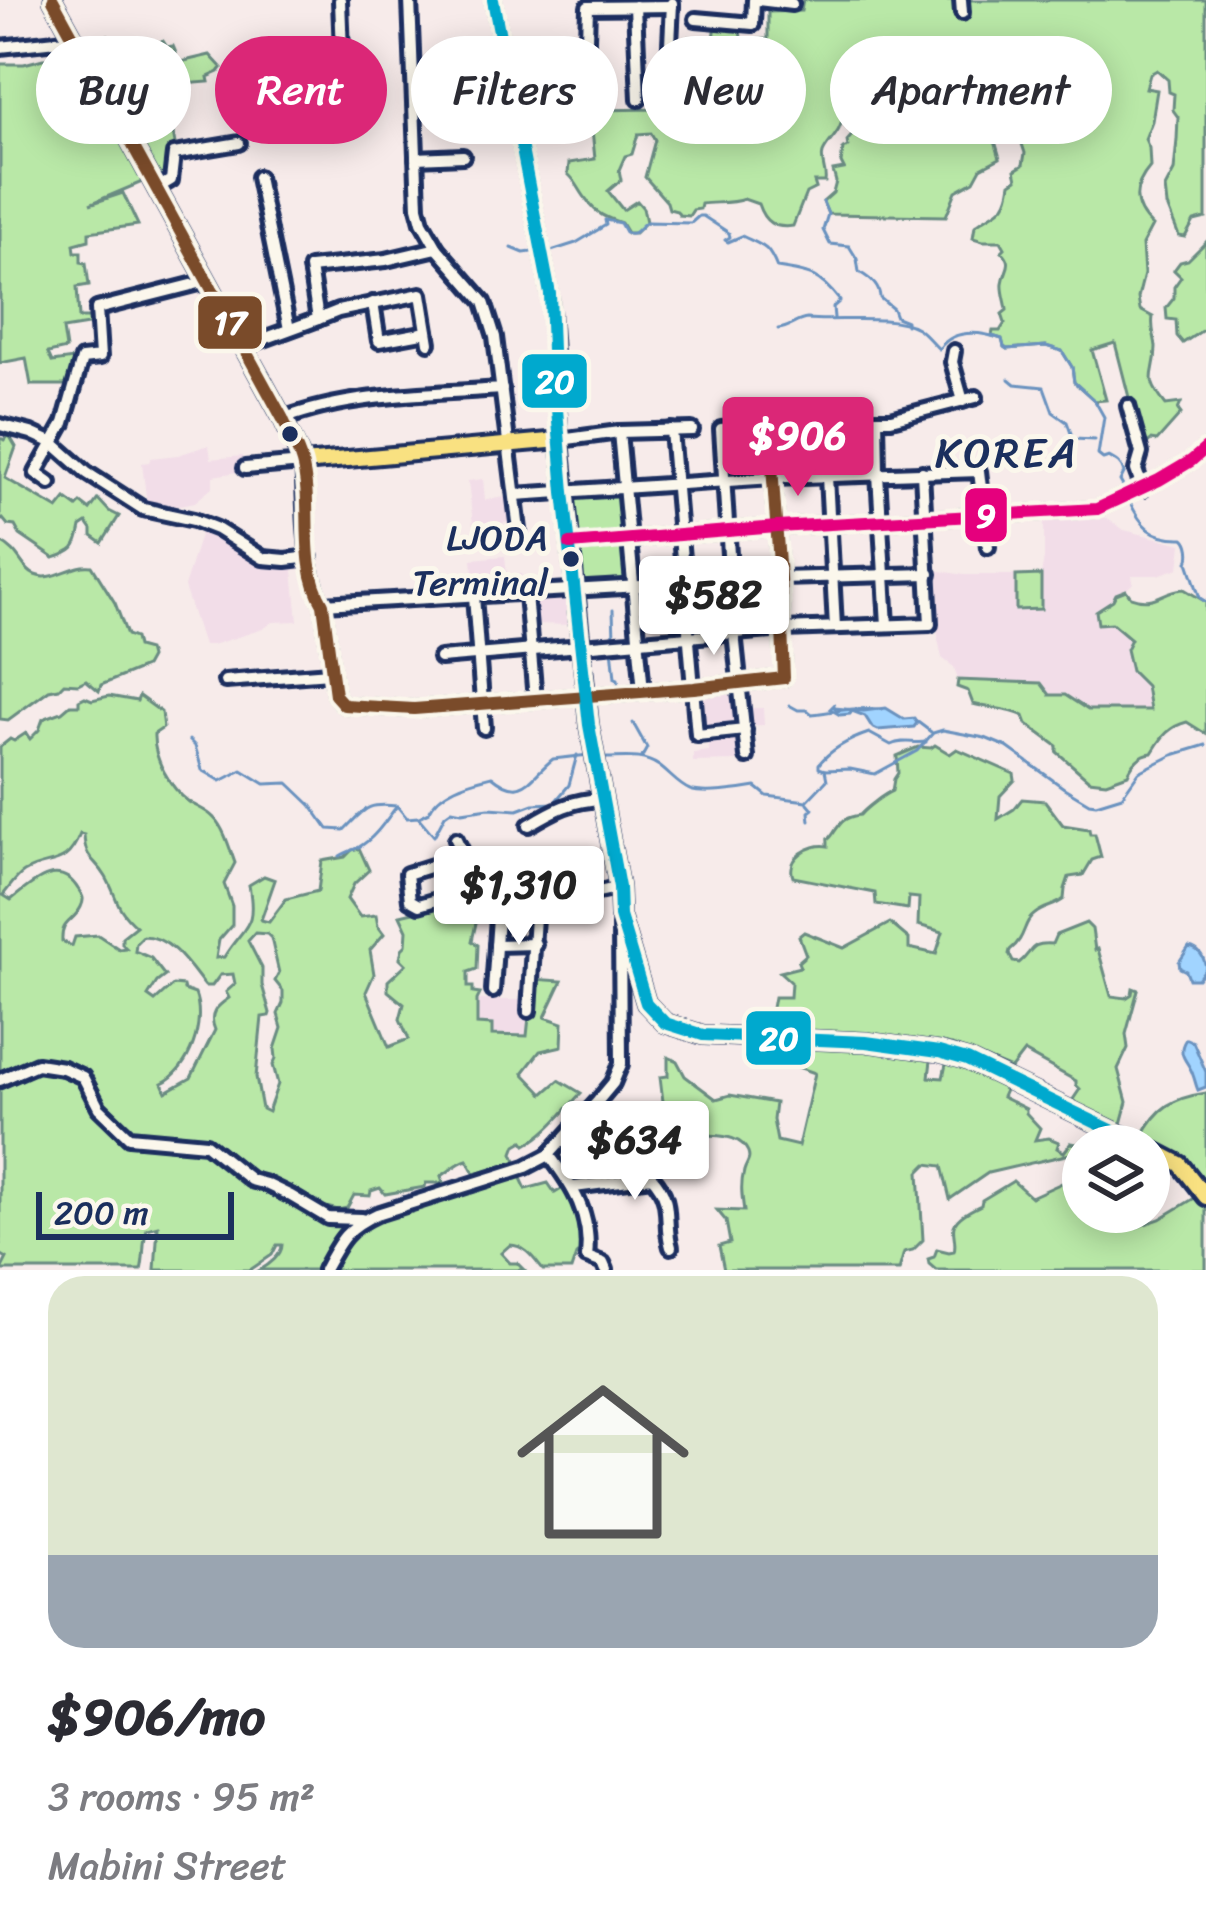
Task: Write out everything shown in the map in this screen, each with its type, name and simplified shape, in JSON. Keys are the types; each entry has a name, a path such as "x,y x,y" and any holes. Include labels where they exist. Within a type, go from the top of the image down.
{"main road":[{"path":"53,0 73,36"},
{"path":"131,144 283,419 303,464 560,440 586,695 620,916 646,1003 665,1023 718,1036 866,1042 939,1052 967,1060 1101,1125"},
{"path":"618,970 635,968"},
{"path":"1170,1159 1180,1164 1206,1197"}],"street":[{"path":"340,0 341,36"},
{"path":"410,0 422,222 437,248 484,302 495,337 519,530"},
{"path":"493,0 500,36"},
{"path":"696,19 753,24 756,0 792,4"},
{"path":"587,36 588,7 672,3 670,36"},
{"path":"635,6 638,99"},
{"path":"0,47 36,43"},
{"path":"156,190 171,180 174,154 233,144"},
{"path":"520,144 550,295 560,440 692,430"},
{"path":"416,158 463,156"},
{"path":"258,177 289,329"},
{"path":"318,319 310,268 386,260 437,248"},
{"path":"50,483 36,473 64,423 82,358 100,357 97,309 207,281"},
{"path":"242,347 318,319 373,303 421,294 428,338 379,341 373,303"},
{"path":"747,757 721,429 903,417 969,399 952,362 954,351"},
{"path":"283,419 343,403 502,389"},
{"path":"1128,406 1141,453 1136,470 1143,489"},
{"path":"878,419 887,625"},
{"path":"824,420 836,627"},
{"path":"2,422 53,443 87,473 143,509 217,529 263,558 310,557"},
{"path":"245,468 303,464 310,557 323,604 335,695 344,705 414,709 694,688 784,678 769,424"},
{"path":"671,430 697,735 745,730"},
{"path":"619,432 644,692"},
{"path":"570,544 1078,511 1143,489 1206,448"},
{"path":"514,495 773,478 979,471 988,547"},
{"path":"440,658 783,629 930,624 922,472"},
{"path":"323,604 929,574"},
{"path":"526,594 536,700"},
{"path":"474,596 484,728"},
{"path":"225,681 331,673"},
{"path":"529,825 558,807 602,799"},
{"path":"456,839 476,880"},
{"path":"464,856 406,874 410,900 419,905 467,891 476,880 489,878 499,902 493,991"},
{"path":"499,902 619,887"},
{"path":"530,1011 536,901"},
{"path":"325,1270 354,1224 526,1167 549,1155 598,1101 619,1072 620,916"},
{"path":"496,945 535,944"},
{"path":"0,1080 37,1064 63,1068 83,1077 99,1108 129,1137 206,1144 251,1180 328,1218 366,1220"},
{"path":"549,1155 574,1186 587,1226 587,1257 603,1263 606,1270"},
{"path":"574,1186 652,1177 661,1187 671,1220 671,1247"}],"shaded area":[{"path":"209,445 211,459 242,456 244,471 213,476 213,487 195,502 165,508 147,505 142,463"},
{"path":"483,479 485,500 513,496 516,522 473,525 468,481"},
{"path":"1044,508 1069,508 1071,520 1099,513 1124,530 1182,544 1179,568 1158,575 1132,575 1133,583 1126,590 1096,611 1131,639 1150,711 1088,710 1065,695 1050,696 1041,683 958,680 954,667 942,658 935,570 964,575 1041,575"},
{"path":"203,525 262,560 309,558 309,568 293,570 298,621 273,622 203,645 184,587"},
{"path":"505,556 507,575 521,574 523,588 475,593 472,559"},
{"path":"573,592 576,625 530,624 528,596"},
{"path":"750,683 752,708 763,708 764,725 746,726 746,757 693,762 693,753 709,751 708,734 699,735 695,688"},
{"path":"477,1000 529,1000 528,1036 492,1035 477,1025"}],"green space":[{"path":"803,0 1206,0 1206,218 1194,221 1185,237 1179,236 1165,188 1174,171 1177,140 1174,94 1157,70 1150,74 1146,88 1157,90 1145,139 1150,167 1137,196 1140,211 1152,226 1142,245 1144,274 1138,298 1140,310 1153,317 1154,388 1166,405 1181,403 1181,414 1157,441 1142,448 1115,343 1092,350 1106,400 1095,401 1074,382 1062,351 1046,346 1007,349 1002,339 992,336 1005,323 1003,286 1008,259 1001,241 973,238 975,226 1003,206 1017,179 1015,170 1023,165 1022,144 1112,144 1112,36 830,36 830,142 822,160 825,182 814,182 816,188 806,193 793,226 771,223 758,204 744,199 701,204 689,216 669,209 645,177 654,144 806,144 806,36 768,36 768,12 801,11"},
{"path":"716,24 740,25 741,36 714,36"},
{"path":"210,55 215,60 209,82 191,83 191,60"},
{"path":"36,61 36,144 126,144 147,180 90,204 123,193 138,225 89,232 89,240 74,244 75,252 81,252 81,262 86,263 89,285 77,287 79,318 93,318 94,324 63,329 66,349 48,353 52,362 80,358 73,385 31,385 26,358 0,363 0,64"},
{"path":"642,109 642,134 632,154 625,156 619,170 621,180 608,191 623,210 637,201 643,208 646,222 635,233 627,233 621,223 590,205 568,174 569,163 595,159 593,144 618,144 618,110"},
{"path":"135,144 175,144 170,178 158,185"},
{"path":"996,144 1000,158 956,191 946,216 828,214 823,202 833,193 833,171 844,169 843,149"},
{"path":"1206,242 1206,328 1183,343 1177,336 1176,320 1167,319 1166,308 1181,277 1174,270"},
{"path":"9,435 16,447 5,478 58,509 66,499 90,510 98,499 119,516 102,543 92,536 87,523 74,548 54,558 20,535 15,526 0,521 0,438"},
{"path":"621,492 632,584 578,587 568,496"},
{"path":"0,542 42,577 92,566 115,603 127,635 135,638 137,647 148,650 145,667 101,685 99,691 86,680 64,683 8,720 0,719"},
{"path":"1041,575 1041,609 1016,610 1016,576"},
{"path":"1184,589 1206,602 1206,734 1187,722 1174,727 1128,774 1106,782 1089,780 1024,716 973,704 968,691 957,687 958,680 1041,683 1050,695 1065,695 1088,710 1150,710 1146,686 1131,671 1126,649 1131,639 1112,623 1098,624 1096,611 1126,590 1131,597 1147,600"},
{"path":"109,696 137,701 139,696 161,712 163,728 154,734 154,743 164,772 175,789 212,816 224,833 235,863 224,884 232,906 232,925 219,940 216,958 224,957 247,926 249,885 264,876 275,880 261,920 269,922 286,899 318,891 322,861 345,857 359,848 369,870 347,899 360,917 376,915 384,934 370,950 374,974 366,992 389,1047 409,1039 400,1019 404,1004 388,991 388,981 406,964 400,958 407,930 400,915 482,896 472,941 478,945 477,969 468,972 468,987 480,994 477,1024 492,1025 492,1035 527,1036 533,979 562,981 545,1017 563,1023 562,1046 540,1051 523,1073 543,1094 559,1080 581,1093 542,1134 526,1145 523,1141 516,1145 513,1153 519,1168 479,1182 467,1160 441,1176 440,1183 385,1194 380,1188 370,1196 354,1195 347,1208 338,1210 323,1206 321,1217 336,1221 337,1226 351,1225 323,1270 260,1270 277,1256 282,1245 277,1245 272,1255 250,1270 155,1270 158,1226 147,1229 141,1270 1,1270 7,1258 0,1254 0,747 26,733 30,739 43,719 79,705 85,697","holes":["80,834 120,908 136,926 122,937 126,948 119,949 98,935 75,937 72,946 62,941 65,925 83,900 62,875 44,877 11,900 3,895 24,872 63,858","255,933 271,938 279,973 275,981 283,991 278,1014 282,1028 273,1065 278,1084 268,1112 262,1109 256,1077 262,1017 270,1013 262,968 248,941","143,936 162,941 205,986 212,986 220,975 233,974 235,984 226,992 229,998 214,1011 215,1030 191,1078 166,1092 162,1083 181,1068 193,1044 198,1005 195,994 183,986 173,985 155,1001 148,996 165,976 151,958 135,951"]},
{"path":"935,745 950,754 957,749 1014,774 1015,780 1000,796 998,819 1022,799 1045,801 1063,825 1095,834 1101,857 1092,860 1083,875 1069,877 1064,899 1031,918 1009,954 1019,963 1035,946 1052,944 1056,935 1086,923 1092,929 1111,996 1126,998 1133,988 1138,990 1126,1034 1128,1048 1118,1069 1127,1102 1121,1124 1072,1101 1080,1089 1076,1081 1024,1052 1011,1069 952,1045 859,1033 768,1030 774,997 790,997 791,982 780,972 800,967 798,962 806,955 799,936 804,932 844,948 890,923 909,939 909,948 936,954 943,932 918,925 919,898 909,897 908,909 876,904 875,893 793,877 792,870 801,853 828,846 828,839 844,821 892,791 897,756"},
{"path":"794,1039 932,1052 929,1077 943,1078 948,1055 1009,1081 1002,1097 1026,1109 1040,1128 1035,1140 1059,1142 1062,1156 988,1173 950,1199 942,1166 927,1164 919,1172 923,1240 904,1252 899,1270 724,1270 719,1246 730,1243 726,1221 717,1210 744,1211 742,1181 748,1152 731,1138 666,1126 660,1077 668,1076 668,1057 716,1099 730,1095 775,1103 777,1141 798,1146 815,1073 792,1065"},
{"path":"1206,1093 1206,1182 1189,1162 1170,1152 1170,1125 1150,1125 1167,1106"},
{"path":"519,1174 526,1189 548,1183 555,1193 563,1188 556,1177 562,1174 584,1225 585,1247 571,1270 543,1270 525,1250 510,1245 501,1253 524,1270 331,1270 354,1229 370,1220"},
{"path":"1013,1181 1031,1197 1062,1183 1062,1233 1170,1233 1170,1213 1198,1196 1206,1209 1206,1270 936,1270 929,1264 937,1249 954,1251 956,1222 982,1200"}],"water":[{"path":"834,705 864,711 886,708 917,723 878,730 865,716 852,711 840,715 830,709"},
{"path":"1189,947 1199,952 1205,964 1198,979 1189,979 1180,968"},
{"path":"1186,1039 1193,1042 1206,1072 1206,1087 1198,1090 1182,1054"}],"waterway":[{"path":"823,202 828,214 823,230 830,244 849,246 859,272 873,282 880,298 906,325"},
{"path":"548,252 576,243 606,225 605,220 620,223 625,232 632,233 646,222 691,223 703,216 729,233 728,242 742,236 764,247 777,268 820,280 840,301 833,307 834,318"},
{"path":"512,248 524,253 539,251"},
{"path":"778,329 807,319 879,320 917,328 939,349 952,338 977,334 1002,339 1007,349 1046,346 1062,351 1074,382 1104,417 1098,455 1120,465 1124,488"},
{"path":"1009,379 1044,387 1053,412 1067,422 1073,439 1095,440"},
{"path":"1128,498 1149,529 1186,540 1188,562 1200,598 1206,602"},
{"path":"613,610 614,638"},
{"path":"612,648 619,689"},
{"path":"789,705 812,714 881,709"},
{"path":"915,720 931,732"},
{"path":"633,723 647,748 642,757"},
{"path":"825,770 875,774 943,730 1007,747 1064,788 1096,804 1122,796 1139,772 1206,745"},
{"path":"807,801 827,780 819,764 848,741 869,733 891,745 926,742"},
{"path":"189,740 202,770 221,781 242,770 265,784 288,783 328,829 344,830 372,806 397,806"},
{"path":"340,856 370,839 397,806 407,818 418,817 434,836 452,810 518,810 554,803 569,785 577,755"},
{"path":"419,817 464,784 492,776 519,787 553,759 589,755"},
{"path":"603,758 646,760 696,791 756,787 767,796 807,801"},
{"path":"808,803 813,809 810,821"}],"transit line":[{"name":"17","path":"53,0 298,452 305,480 311,571 323,604 335,695 344,705 414,709 784,678 769,424"},
{"name":"20","path":"493,0 550,294 564,492 589,725 619,887 620,916 646,1003 665,1023 703,1035 866,1042 939,1052 967,1060 1101,1125"},
{"name":"9","path":"570,544 1097,509 1159,480 1206,448"}],"place":[{"name":"LJODA Terminal","path":"571,559"}],"district":[{"name":"KOREA","path":"1007,453"}]}
